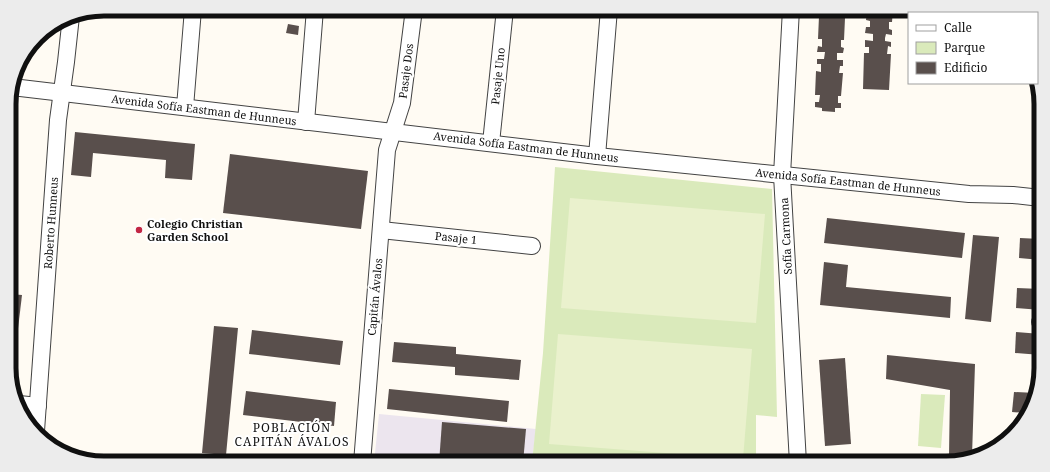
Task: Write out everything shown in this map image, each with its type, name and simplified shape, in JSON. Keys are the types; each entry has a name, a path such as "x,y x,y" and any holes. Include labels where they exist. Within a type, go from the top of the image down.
{"street":[{"path":"185,108 192,16"},
{"path":"306,122 314,16"},
{"name":"Pasaje Dos","path":"393,132 402,103 413,16"},
{"name":"Pasaje Uno","path":"491,143 504,16"},
{"path":"597,156 608,16"},
{"name":"Sofía Carmona","path":"791,16 782,175 798,456"},
{"name":"Roberto Hunneus","path":"37,425 58,120 70,23"},
{"name":"Avenida Sofía Eastman de Hunneus","path":"18,88 597,156 969,194 1014,195 1034,197"},
{"name":"Capitán Ávalos","path":"363,456 387,150 393,132"},
{"name":"Pasaje 1","path":"381,230 532,246"},
{"path":"24,404 38,406"}],"shaded area":[{"path":"379,414 536,429 533,456 375,456"}],"green space":[{"path":"555,167 772,189 777,417 756,415 756,456 533,456 543,353"},
{"path":"570,198 765,214 756,323 561,308"},
{"path":"558,334 752,349 743,456 704,456 549,444"},
{"path":"921,394 945,395 941,448 918,446"}],"building":[{"path":"819,16 842,16 845,18 844,40 841,40 841,47 844,48 843,53 837,53 837,60 843,60 843,66 840,66 839,73 843,73 841,96 838,96 838,103 841,103 841,108 835,108 835,112 822,111 822,108 815,107 815,102 819,102 820,95 815,95 816,71 821,72 821,64 817,64 817,59 824,59 825,52 817,52 818,46 822,47 822,39 818,39"},
{"path":"866,16 892,16 892,22 889,22 889,29 892,30 892,35 886,34 885,38 885,41 891,42 891,47 888,46 887,54 891,54 889,90 863,89 864,53 869,53 869,47 865,47 865,40 873,41 873,34 865,33 866,27 870,27 870,21 866,20"},
{"path":"288,24 299,26 298,35 286,33"},
{"path":"75,132 195,144 192,180 165,178 166,160 93,153 91,177 71,175"},
{"path":"230,154 368,171 361,229 223,213"},
{"path":"827,218 965,233 962,258 824,243"},
{"path":"973,235 999,237 991,322 965,319"},
{"path":"1020,238 1034,239 1034,259 1019,258"},
{"path":"824,262 848,265 846,287 951,297 950,318 820,305"},
{"path":"1017,288 1034,289 1034,309 1016,308"},
{"path":"16,294 22,295 16,346"},
{"path":"214,326 238,328 226,455 202,453"},
{"path":"252,330 343,341 340,365 249,354"},
{"path":"1016,332 1034,333 1034,354 1015,353"},
{"path":"394,342 456,347 456,354 521,360 519,380 455,375 455,367 392,362"},
{"path":"887,355 975,364 972,452 949,456 950,390 886,379"},
{"path":"845,358 851,444 825,446 819,360"},
{"path":"389,389 509,401 507,422 387,409"},
{"path":"246,391 336,402 334,426 243,415"},
{"path":"1014,392 1030,393 1022,413 1012,412"},
{"path":"442,422 526,429 524,456 440,456"},
{"path":"882,454 949,456 882,456"}],"place":[{"name":"Colegio Christian Garden School","path":"139,230"}],"district":[{"name":"POBLACIÓN CAPITÁN ÁVALOS","path":"292,435"}]}
